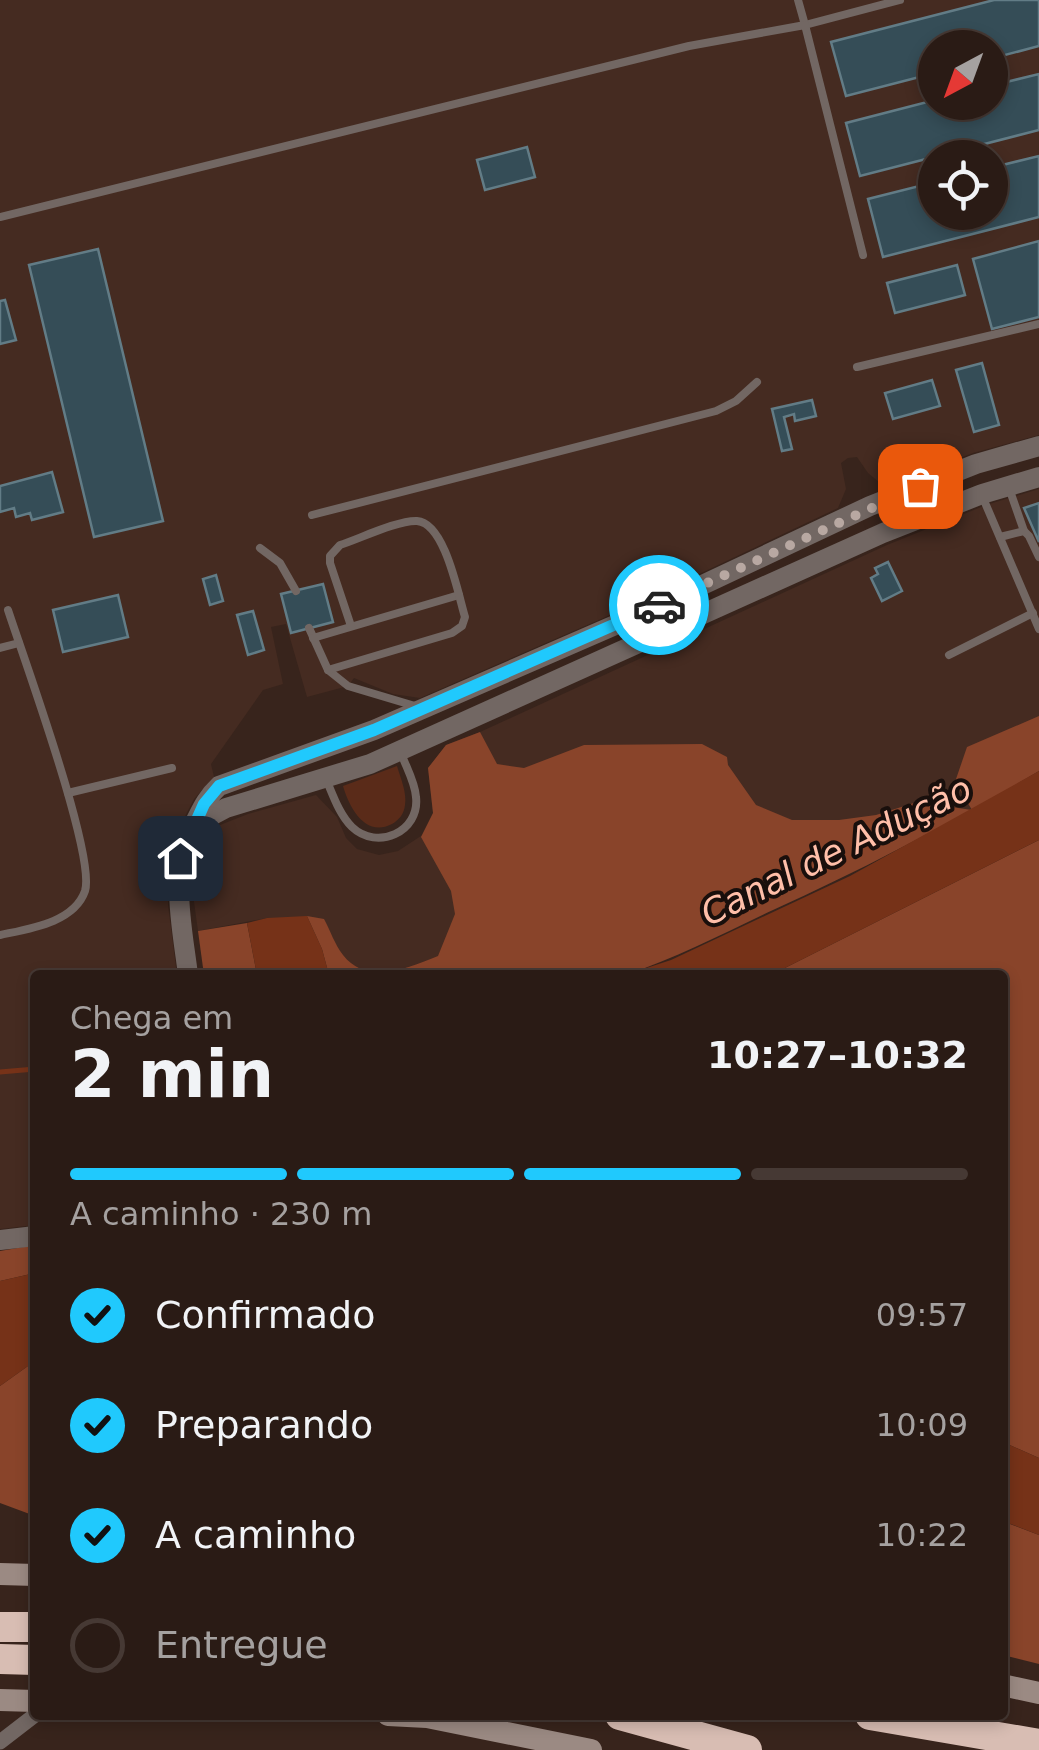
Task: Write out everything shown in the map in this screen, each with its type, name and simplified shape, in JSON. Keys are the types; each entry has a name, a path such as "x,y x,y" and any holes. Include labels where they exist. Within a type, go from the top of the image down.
{"highway":[{"path":"0,1627 30,1627"},
{"path":"0,1660 30,1660"},
{"path":"638,1720 748,1750"},
{"path":"899,1720 1039,1744"}],"main road":[{"path":"0,1574 30,1575"},
{"path":"1008,1686 1039,1692"},
{"path":"0,1700 30,1701"},
{"path":"444,1720 590,1750"}],"street":[{"path":"187,970 178,880 180,858 210,794 219,786 433,704 644,612 870,506 976,464 1039,446"},
{"path":"194,825 226,808 326,779 400,751 883,533 982,494 1039,477"},
{"path":"870,506 883,533"},
{"path":"644,612 655,636"},
{"path":"433,704 424,721 445,731"},
{"path":"316,752 326,779"},
{"path":"0,1240 30,1237"},
{"path":"0,1742 30,1719"}],"lane":[{"path":"798,0 862,254"},
{"path":"0,217 689,46 804,25 900,0"},
{"path":"857,367 1039,324"},
{"path":"312,515 716,410 736,402 757,382"},
{"path":"1009,486 1024,531 1039,558"},
{"path":"982,494 1039,629"},
{"path":"328,670 452,633 462,626 466,617 459,594 438,534 427,524 414,521 340,545 330,556 351,626"},
{"path":"1000,537 1024,531"},
{"path":"260,548 280,563 296,590"},
{"path":"313,638 459,594"},
{"path":"0,935 41,926 68,912 85,892 86,872 68,793 8,610"},
{"path":"948,655 1032,613"},
{"path":"309,628 328,670 348,686 368,694 433,704"},
{"path":"0,648 19,643"},
{"path":"326,779 353,828 384,839 403,831 414,816 417,799 400,751"},
{"path":"68,793 172,768"}],"shaded area":[{"path":"0,0 1039,0 1039,435 973,453 885,487 857,457 848,458 841,463 846,489 838,508 640,602 420,698 393,694 354,678 348,686 307,697 286,624 271,627 283,684 263,690 211,764 214,777 194,799 169,856 168,905 176,970 30,970 30,1226 0,1229"},
{"path":"1039,489 1039,771 973,811 636,970 328,970 322,949 267,918 198,931 192,861 203,834 215,827 316,795 337,817 346,838 357,849 379,855 398,851 424,834 433,813 428,768 446,745 887,545 986,505"},
{"path":"1039,716 1039,771 972,810 955,782 967,747"},
{"path":"480,732 497,764 524,768 584,745 702,744 727,757 728,765 756,805 792,820 876,815 917,802 972,810 807,894 638,970 395,970 438,956 455,914 451,891 421,837 433,813 428,768 446,745"},
{"path":"397,766 405,796 402,814 382,827 366,824 349,803 343,786"},
{"path":"1039,771 1039,840 781,970 640,970 671,960 850,876"},
{"path":"1039,840 1039,1458 1008,1444 1008,970 781,970"},
{"path":"307,916 324,919 343,955 364,970 328,970"},
{"path":"307,916 328,970 256,970 247,923"},
{"path":"247,923 256,970 203,970 198,931"},
{"path":"30,1246 30,1274 0,1281 0,1251"},
{"path":"30,1274 30,1365 0,1386 0,1281"},
{"path":"30,1365 30,1514 0,1503 0,1386"},
{"path":"1008,1444 1039,1458 1039,1535 1008,1523"},
{"path":"1008,1523 1039,1535 1039,1664 1008,1656"}],"building":[{"path":"994,0 1039,0 1039,46 1008,54 1008,30 918,30 918,77 846,96 831,42"},
{"path":"1039,74 1039,130 1000,140 918,140 918,161 860,176 846,123 918,104 918,120 1008,120 1008,82"},
{"path":"527,147 535,177 485,190 477,160"},
{"path":"1039,156 1039,217 1008,225 1008,164"},
{"path":"918,186 918,230 988,230 883,257 868,199"},
{"path":"1039,241 1039,317 992,329 973,259"},
{"path":"98,249 163,521 94,537 29,265"},
{"path":"957,265 965,295 895,313 887,283"},
{"path":"5,300 16,340 0,344 0,301"},
{"path":"982,363 999,425 974,432 956,370"},
{"path":"932,380 940,406 893,419 885,393"},
{"path":"812,400 816,416 795,421 794,414 784,417 792,449 782,451 772,409"},
{"path":"52,472 63,512 32,520 30,513 16,517 14,508 0,512 0,486"},
{"path":"1039,503 1039,542 1024,508"},
{"path":"888,562 902,591 882,601 871,578 878,574 875,568"},
{"path":"216,575 223,601 210,605 203,579"},
{"path":"323,584 333,622 291,633 281,594"},
{"path":"118,595 128,637 63,652 53,610"},
{"path":"253,611 264,650 248,655 237,615"}],"waterway":[{"path":"0,1072 30,1069"}],"way so far":[{"path":"659,605 920,486"}],"route":[{"path":"180,858 204,804 219,786 374,730 659,605"}],"water label":[{"name":"Canal de Adução","path":"836,851"}]}
